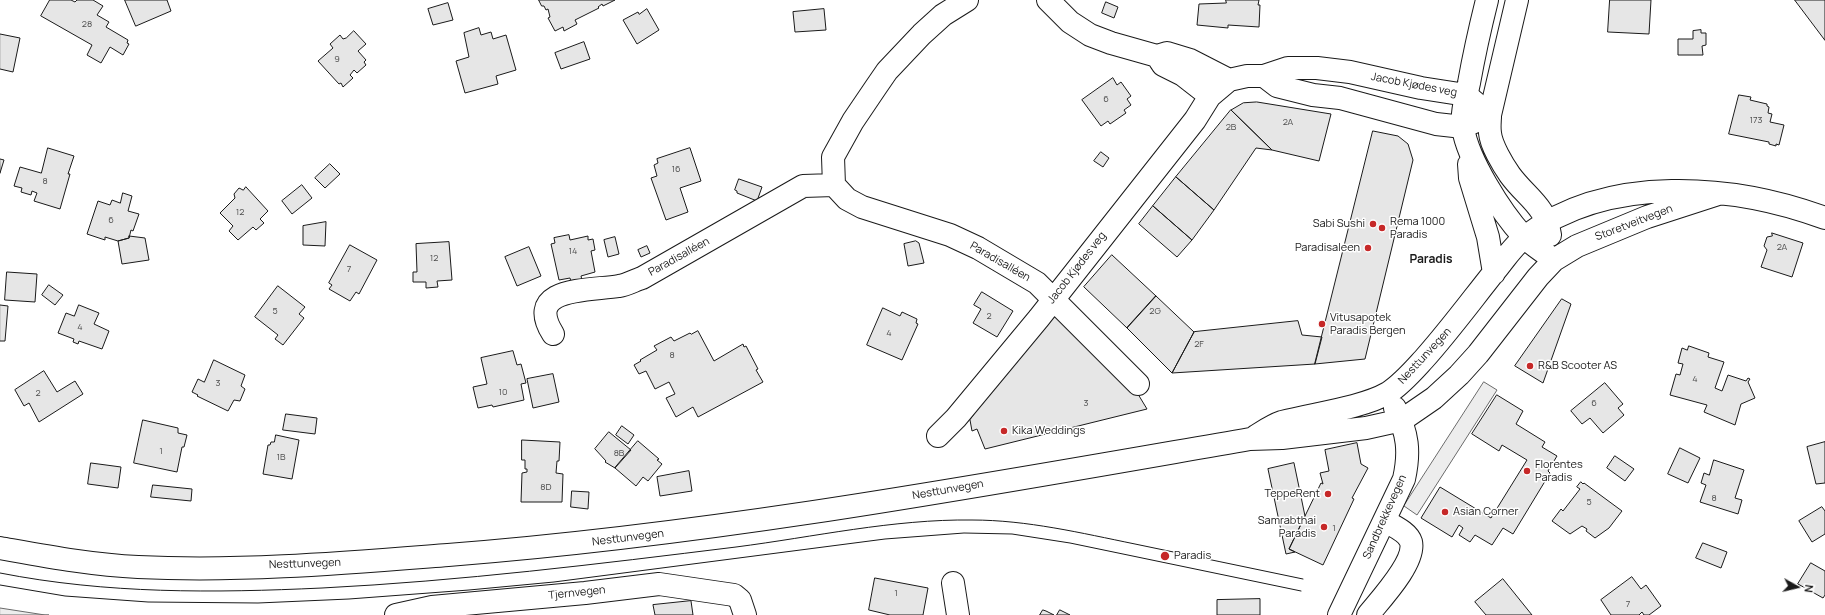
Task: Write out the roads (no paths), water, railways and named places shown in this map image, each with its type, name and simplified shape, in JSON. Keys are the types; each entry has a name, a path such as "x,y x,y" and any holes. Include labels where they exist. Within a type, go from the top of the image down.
{"main road":[{"path":"834,185 833,157 853,121 887,71 922,34 943,15 967,0"},
{"path":"1487,0 1474,53 1466,95 1463,127 1469,149 1487,185 1512,223 1524,237 1554,260"},
{"path":"1517,0 1490,115 1490,134 1498,155 1510,175 1554,218 1554,260"},
{"path":"1043,1 1090,35 1111,44 1157,56 1167,53 1190,60 1229,80"},
{"path":"1157,56 1163,65 1183,75 1210,96"},
{"name":"Jacob Kjødes veg","path":"938,436 970,400 1053,299 1182,137 1210,96 1229,80 1247,76 1264,76 1288,68 1317,68 1350,72 1421,88 1466,95 1490,115"},
{"path":"1264,76 1277,86 1313,95 1340,98 1421,120 1463,127 1490,115"},
{"path":"1469,149 1470,178 1488,238 1494,273"},
{"name":"Paradisalléen","path":"553,334 547,324 544,314 548,303 558,296 570,292 621,286 642,278 803,186 834,185 847,199 862,207 950,235 978,248 1037,283 1138,384"},
{"name":"Storetveitvegen","path":"1554,218 1607,199 1654,191 1684,191 1754,199 1825,218"},
{"name":"Storetveitvegen","path":"1554,260 1577,246 1647,217 1718,194"},
{"name":"Nesttunvegen","path":"1250,439 1281,423 1363,402 1387,393 1407,378 1439,343 1524,237 1554,218"},
{"name":"Nesttunvegen","path":"0,548 94,563 136,567 180,568 221,568 363,562 490,552 687,531 834,509 1250,439 1282,438 1366,428 1402,420 1434,398 1478,354 1538,277 1554,260"},
{"name":"Sandbrekkevegen","path":"1339,615 1386,521 1404,479 1408,459 1408,447 1402,420 1387,393"},
{"path":"1368,615 1400,573 1410,557 1411,542 1405,534 1386,521"},
{"path":"952,583 958,615"},
{"name":"Tjernvegen","path":"396,615 432,607 585,593 659,584 734,596 740,600 745,615"}],"tram line":[{"path":"0,573 80,585 161,590 241,591 322,588 426,581 529,571 736,547 883,525 942,520 972,520 1013,522 1054,528 1303,579"},
{"path":"0,585 65,596 148,602 258,603 349,599 554,582 885,539 964,533 1012,534 1070,543 1301,591"}],"place":[{"name":"Sabi Sushi","path":"1373,224"},
{"name":"Rema 1000 Paradis","path":"1382,228"},
{"name":"Paradisaleen","path":"1368,248"},
{"name":"Vitusapotek Paradis Bergen","path":"1322,324"},
{"name":"R&B Scooter AS","path":"1530,366"},
{"name":"Kika Weddings","path":"1004,431"},
{"name":"Florentes Paradis","path":"1527,471"},
{"name":"TeppeRent","path":"1328,494"},
{"name":"Asian Corner","path":"1445,512"},
{"name":"Samrabthai Paradis","path":"1324,527"},
{"name":"Paradis","path":"1165,556"}],"district":[{"name":"Paradis","path":"1431,260"}]}
